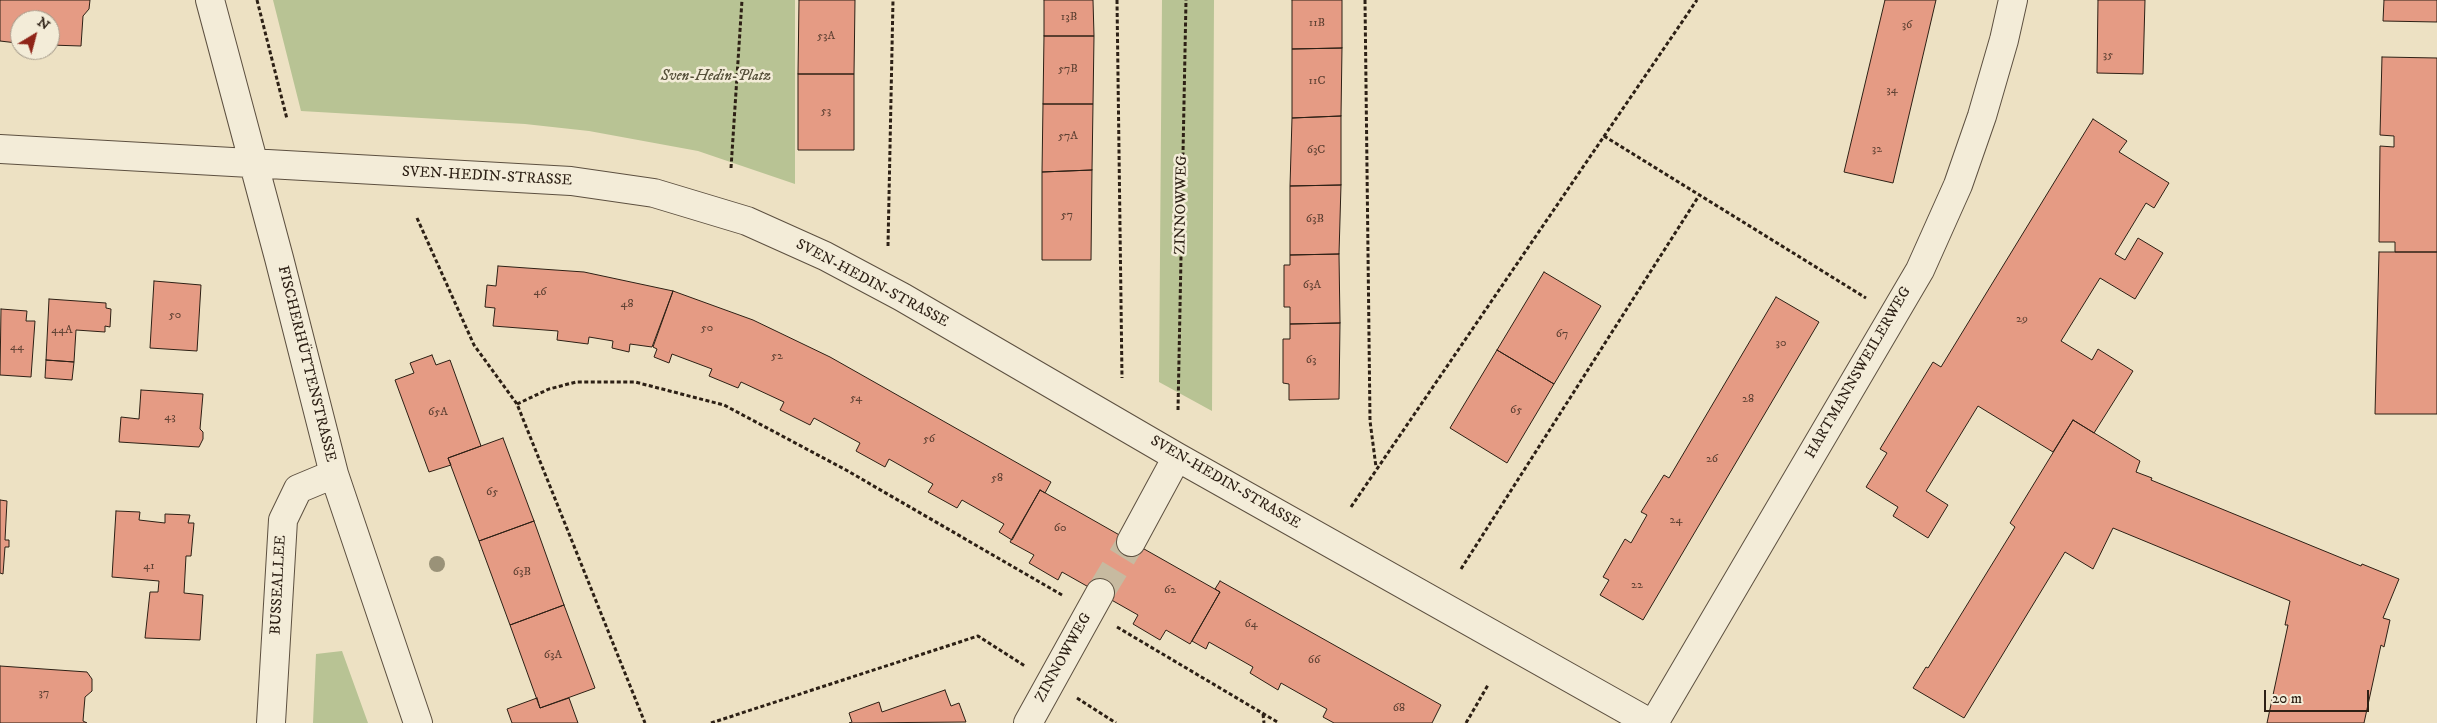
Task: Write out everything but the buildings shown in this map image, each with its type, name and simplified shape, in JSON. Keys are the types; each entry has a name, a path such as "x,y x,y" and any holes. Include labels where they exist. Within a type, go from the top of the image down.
{"street":[{"name":"FISCHERHÜTTENSTRASSE","path":"210,0 334,474 418,723"},
{"name":"HARTMANNSWEILERWEG","path":"1654,723 1920,270 1958,185 1967,160 2004,40 2013,0"},
{"name":"SVEN-HEDIN-STRASSE","path":"0,149 571,181 654,193 747,221 825,256 884,288 1650,723"},
{"path":"1131,542 1177,456"},
{"name":"BUSSEALLEE","path":"271,723 283,520 298,489 334,474"},
{"name":"ZINNOWWEG","path":"1028,723 1095,602"}],"path":[{"path":"257,0 287,119"},
{"path":"731,168 742,0"},
{"path":"888,246 893,0"},
{"path":"1117,0 1122,378"},
{"name":"ZINNOWWEG","path":"1178,410 1186,0"},
{"path":"1365,0 1370,421 1376,468"},
{"path":"1351,507 1697,0"},
{"path":"1604,136 1869,300"},
{"path":"1461,569 1700,194"},
{"path":"416,218 474,345 517,404 645,723"},
{"path":"517,404 549,389 576,382 635,382 724,405 1095,602 1279,723"},
{"path":"711,723 978,636 1116,723"},
{"path":"1466,723 1488,684"},
{"path":"1263,714 1264,723"}],"green space":[{"name":"Sven-Hedin-Platz","path":"273,0 795,0 795,184 698,151 589,131 525,124 301,111"},
{"path":"1162,0 1214,0 1212,411 1159,382"},
{"path":"342,651 368,723 313,723 316,654"}],"tunnel":[{"path":"1100,593 1131,542"}]}
